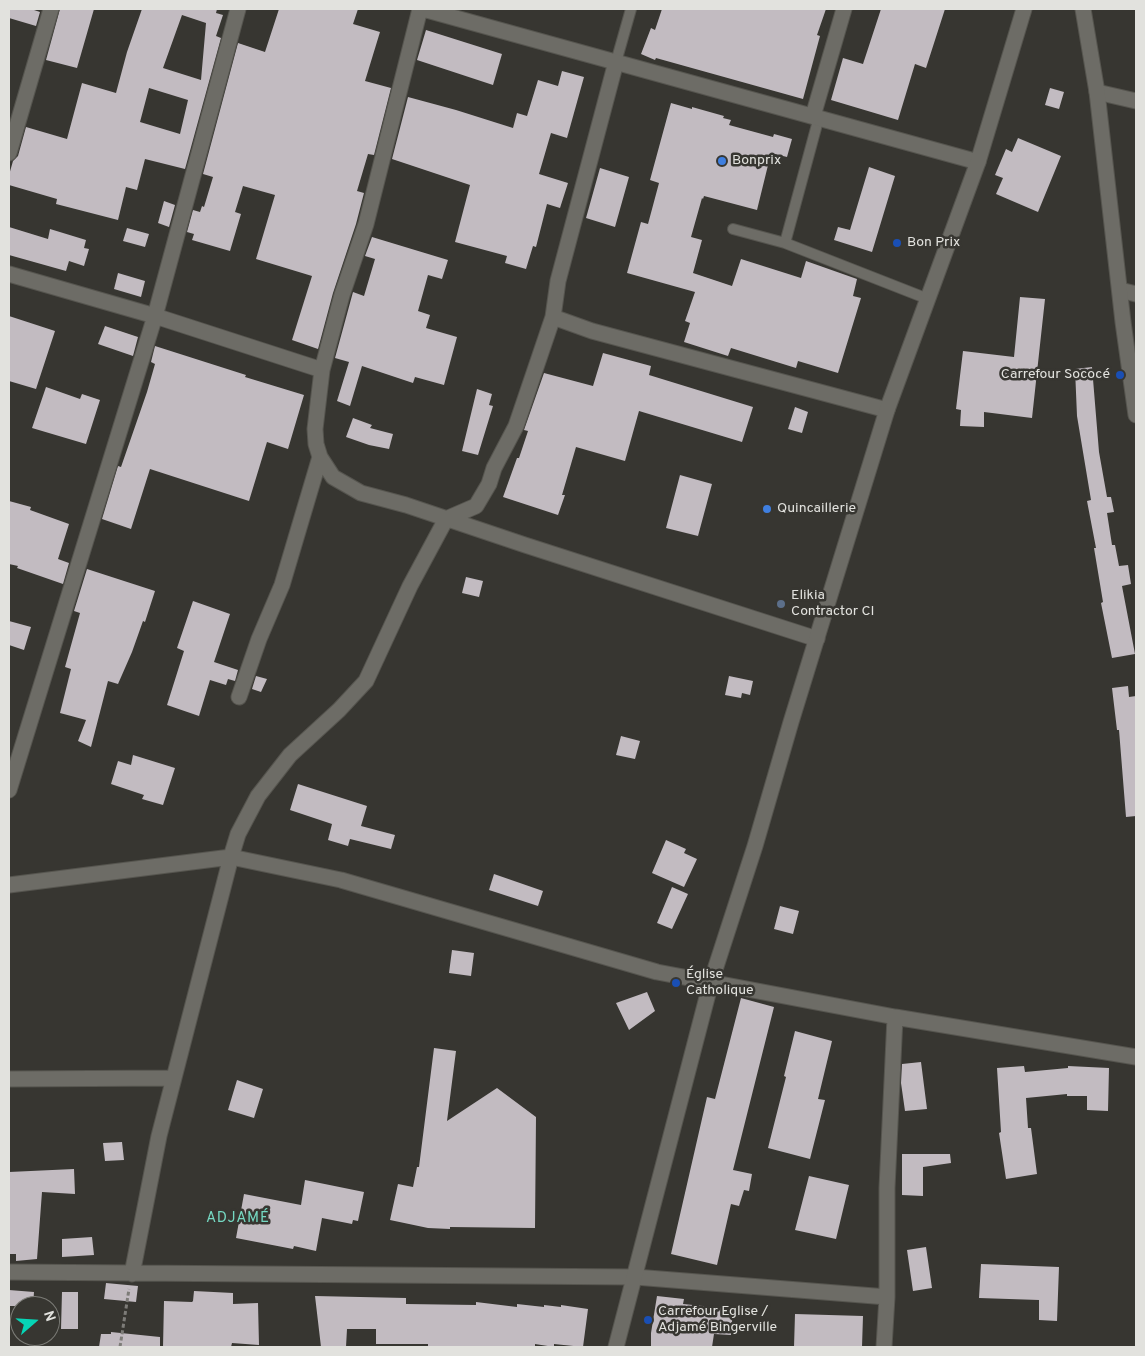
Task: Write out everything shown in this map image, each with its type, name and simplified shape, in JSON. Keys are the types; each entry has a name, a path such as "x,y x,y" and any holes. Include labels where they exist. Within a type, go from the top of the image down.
{"street":[{"path":"9,153 51,9"},
{"path":"9,790 155,316 238,9"},
{"path":"817,639 406,505 361,493 332,477 320,457 316,444 315,429 322,370 342,295 366,224 421,9 978,162"},
{"path":"816,116 844,9"},
{"path":"616,1347 655,1191 711,982 887,410 978,162 1024,9"},
{"path":"1083,9 1097,92 1136,415"},
{"path":"132,1274 159,1136 238,834 258,796 290,755 344,705 366,681 410,586 446,518 476,506 489,484 494,468 516,426 553,318 558,281 616,62"},
{"path":"1097,92 1136,101"},
{"path":"9,274 155,316 322,370"},
{"path":"1120,290 1136,294"},
{"path":"553,318 592,331 887,410"},
{"path":"239,696 259,639 282,585 320,457"},
{"path":"9,885 231,857 341,880 657,972 895,1017 1136,1057"},
{"path":"884,1347 887,1297 887,1188 895,1017"},
{"path":"9,1079 174,1078"},
{"path":"9,1272 635,1277 887,1297"}],"lane":[{"path":"616,62 632,9"},
{"path":"785,243 816,116"},
{"path":"734,229 785,243 928,299"}],"path":[{"path":"120,1347 132,1274"}],"building":[{"path":"9,9 31,9 40,12 36,26 9,18"},
{"path":"60,9 94,9 77,68 46,60"},
{"path":"142,9 217,9 216,13 223,15 216,36 221,38 185,169 145,159 137,190 126,187 118,220 56,204 57,199 9,185 9,175 13,161 18,156 26,127 67,139 82,83 116,93 127,52","holes":["182,15 206,23 201,80 163,68","149,88 188,100 180,134 140,122"]},
{"path":"279,9 358,9 353,24 380,32 365,81 391,88 374,155 368,154 357,191 364,193 318,349 292,340 312,276 256,259 275,195 243,186 235,212 241,214 230,251 192,240 194,234 187,232 193,210 200,212 202,206 204,207 213,177 203,174 238,43 265,52"},
{"path":"662,9 826,9 817,35 820,36 803,99 656,58 655,60 641,54 651,28 655,30"},
{"path":"881,9 945,9 926,68 915,64 898,120 831,100 843,58 863,64"},
{"path":"426,30 502,54 493,85 417,60"},
{"path":"562,71 584,77 567,138 551,133 539,174 568,183 560,208 547,204 536,247 533,246 526,269 505,263 507,256 455,242 470,185 392,159 408,97 513,128 517,113 527,116 538,80 558,86"},
{"path":"1050,88 1064,92 1059,109 1045,105"},
{"path":"671,103 724,116 723,118 731,120 729,125 773,137 774,134 792,139 787,157 771,153 757,210 704,196 702,198 691,237 702,240 693,273 732,286 741,259 801,278 806,261 857,279 853,296 861,298 838,373 798,361 796,368 731,348 728,356 684,342 690,323 685,321 695,292 627,273 641,222 648,224 659,183 650,180"},
{"path":"1018,138 1061,156 1038,212 996,194 1003,178 995,175 1006,149 1012,152"},
{"path":"869,167 895,176 872,252 834,240 838,227 850,230"},
{"path":"600,168 629,177 615,227 586,218"},
{"path":"164,201 175,205 169,227 158,223"},
{"path":"9,227 48,239 50,229 86,240 84,248 89,249 84,266 69,261 66,271 9,255"},
{"path":"127,228 149,234 145,247 123,241"},
{"path":"372,237 448,260 442,279 428,275 418,311 430,315 426,328 457,337 444,385 415,377 413,383 362,366 350,406 337,401 349,362 335,358 353,292 364,296 375,259 365,256"},
{"path":"118,273 145,281 141,297 114,289"},
{"path":"1020,297 1045,299 1032,418 984,412 984,427 960,426 961,410 956,409 963,351 1014,357"},
{"path":"9,316 55,331 36,389 9,381"},
{"path":"105,326 138,337 133,356 98,344"},
{"path":"155,346 304,395 288,449 267,442 249,501 150,469 131,529 102,519 118,466 121,467 147,392 155,364 151,362"},
{"path":"603,353 651,366 649,375 753,407 742,442 639,411 625,461 576,447 562,495 565,495 558,515 503,497 528,431 524,430 544,373 593,386"},
{"path":"1092,367 1099,452 1107,497 1111,497 1114,512 1107,513 1112,545 1115,545 1119,566 1128,565 1131,584 1122,586 1135,654 1112,658 1101,603 1103,602 1094,548 1096,548 1087,501 1091,500 1077,416 1075,369"},
{"path":"46,387 80,399 82,394 100,400 86,444 32,428"},
{"path":"477,389 492,394 489,405 493,406 478,455 462,451"},
{"path":"795,407 808,412 802,433 788,429"},
{"path":"353,418 372,425 370,428 393,434 389,449 369,445 346,437"},
{"path":"680,475 712,484 698,536 666,528"},
{"path":"9,501 31,507 30,510 69,524 58,559 69,563 63,584 9,564"},
{"path":"87,569 155,591 145,622 143,621 118,684 108,681 91,747 78,741 86,720 60,713 71,669 65,667 80,613 74,611"},
{"path":"466,577 483,581 479,597 462,593"},
{"path":"193,601 230,614 214,662 238,670 235,681 228,679 226,685 210,680 199,716 167,705 184,651 177,648"},
{"path":"9,621 31,627 24,650 9,645"},
{"path":"256,676 267,679 261,692 252,689"},
{"path":"729,676 753,681 750,695 742,693 741,698 725,695"},
{"path":"1128,686 1129,697 1136,696 1136,816 1126,817 1119,730 1117,730 1112,688"},
{"path":"621,736 640,741 635,759 616,755"},
{"path":"133,755 175,768 163,805 142,799 144,795 111,784 118,761 131,765"},
{"path":"298,784 367,806 361,826 395,835 391,849 350,839 348,846 328,840 332,824 290,810"},
{"path":"666,840 686,849 684,853 697,859 684,887 652,873"},
{"path":"494,874 543,891 538,906 489,890"},
{"path":"672,887 688,894 672,929 657,923"},
{"path":"780,906 799,911 793,934 774,929"},
{"path":"452,950 474,953 471,976 449,973"},
{"path":"647,992 655,1011 629,1030 616,1003"},
{"path":"741,998 774,1007 733,1170 752,1174 749,1191 744,1190 739,1206 731,1204 717,1265 671,1254 707,1097 715,1099"},
{"path":"795,1031 832,1041 818,1099 825,1100 810,1159 768,1148 786,1077 784,1076"},
{"path":"434,1048 456,1051 447,1121 497,1088 536,1117 535,1228 428,1228 390,1220 398,1184 413,1187 417,1167 419,1167"},
{"path":"921,1062 927,1109 905,1111 901,1083 902,1064"},
{"path":"1024,1066 1025,1072 1068,1068 1068,1066 1109,1068 1108,1111 1087,1110 1087,1096 1067,1096 1067,1094 1026,1098 1028,1128 1031,1128 1037,1174 1006,1179 999,1133 1001,1132 997,1068"},
{"path":"237,1080 263,1089 254,1118 228,1110"},
{"path":"122,1142 124,1160 105,1161 103,1143"},
{"path":"902,1154 950,1154 951,1163 923,1167 923,1196 902,1195"},
{"path":"74,1169 75,1194 42,1192 37,1259 16,1261 16,1254 10,1254 9,1172"},
{"path":"809,1176 849,1185 836,1239 795,1230"},
{"path":"305,1180 364,1192 358,1221 353,1220 352,1224 322,1218 316,1251 294,1246 293,1249 236,1238 244,1194 301,1205"},
{"path":"92,1237 94,1255 62,1257 62,1239"},
{"path":"926,1247 932,1288 913,1291 907,1250"},
{"path":"981,1264 1059,1267 1057,1321 1039,1320 1039,1300 979,1298"},
{"path":"106,1283 138,1286 136,1302 104,1299"},
{"path":"9,1290 34,1292 34,1296 10,1296 9,1306"},
{"path":"194,1291 233,1293 233,1304 258,1303 259,1345 232,1343 231,1347 163,1347 164,1301 192,1302"},
{"path":"62,1292 78,1292 78,1329 61,1329"},
{"path":"315,1296 406,1298 406,1304 476,1305 476,1302 517,1307 517,1304 544,1307 544,1305 561,1307 561,1305 588,1309 583,1347 554,1344 554,1347 535,1344 535,1347 428,1347 428,1344 376,1344 376,1329 347,1329 346,1347 321,1347"},
{"path":"657,1296 684,1299 683,1304 733,1309 731,1335 714,1334 712,1347 651,1347 651,1333"},
{"path":"795,1314 863,1316 862,1347 794,1347"},
{"path":"111,1332 160,1337 160,1347 99,1347 101,1334 111,1334"}],"place":[{"name":"Bonprix","path":"722,161"},
{"name":"Bon Prix","path":"897,243"},
{"name":"Carrefour Sococé","path":"1120,375"},
{"name":"Quincaillerie","path":"767,509"},
{"name":"Elikia Contractor CI","path":"781,604"},
{"name":"Église Catholique","path":"676,983"},
{"name":"Carrefour Eglise / Adjamé Bingerville","path":"648,1320"}],"district":[{"name":"ADJAMÉ","path":"238,1219"}]}
